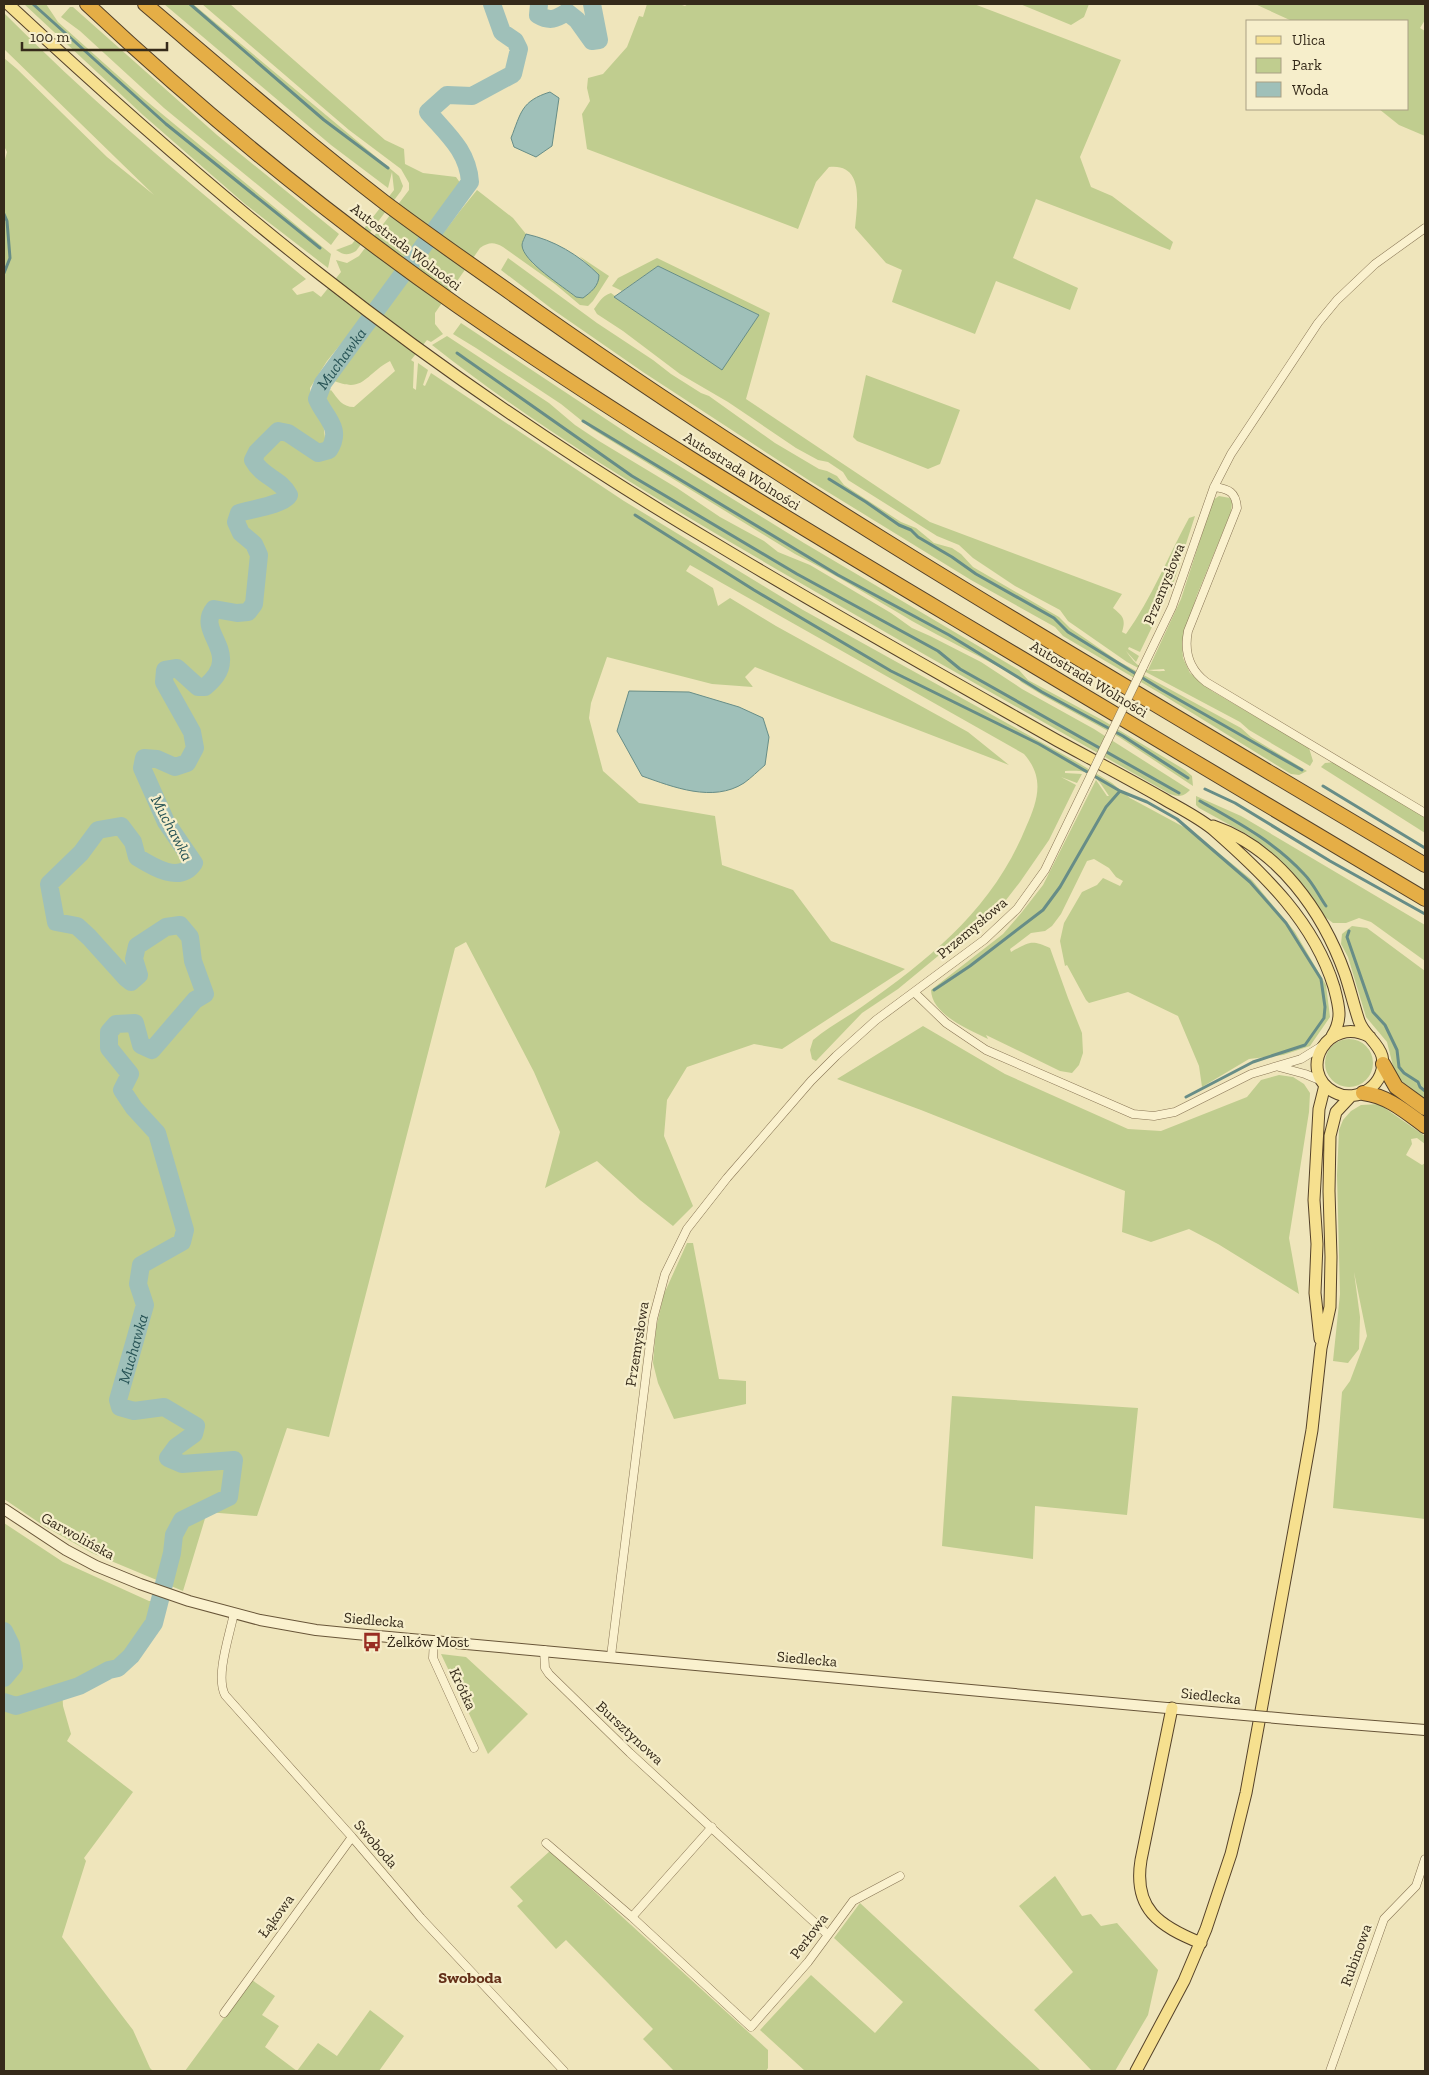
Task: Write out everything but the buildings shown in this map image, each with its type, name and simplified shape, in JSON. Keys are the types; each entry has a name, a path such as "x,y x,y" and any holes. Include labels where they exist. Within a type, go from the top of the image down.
{"highway":[{"name":"Autostrada Wolności","path":"88,4 225,126 359,233 456,304 612,410 814,535 1425,899"},
{"name":"Autostrada Wolności","path":"145,4 234,80 385,202 653,392 794,484 1010,618 1425,865"},
{"path":"1383,1064 1396,1087 1425,1108"},
{"path":"1357,1095 1378,1095 1425,1126"}],"main road":[{"path":"8,4 162,144 325,278 524,424 682,524 891,647 1204,823 1233,834 1249,843 1283,872 1314,911 1342,966 1360,1023 1379,1049 1383,1064 1377,1081 1336,1112 1330,1136 1329,1191 1332,1257 1330,1306 1320,1348 1312,1430 1254,1753 1231,1854 1200,1943 1184,1981 1136,2071"},
{"path":"1204,823 1269,882 1289,904 1308,931 1324,961 1341,1015 1338,1026 1323,1045 1317,1063 1324,1083 1334,1092 1357,1095"},
{"path":"1332,1036 1347,1031 1355,1031 1370,1037"},
{"path":"1320,1348 1314,1293 1316,1244 1314,1200 1319,1109 1324,1083"},
{"name":"Garwolińska","path":"4,1509 66,1550 96,1566 189,1601"},
{"name":"Siedlecka","path":"189,1601 269,1622 316,1630 1425,1730"},
{"path":"1172,1708 1138,1881 1142,1898 1152,1914 1178,1934 1200,1943"}],"street":[{"name":"Przemysłowa","path":"612,1656 652,1319 665,1274 687,1229 727,1178 811,1081 860,1034 984,940 1017,909 1045,870 1178,593 1214,487 1231,454 1318,323 1330,308 1375,264 1425,228"},
{"path":"1214,487 1228,488 1236,497 1237,508 1188,631 1187,650 1193,669 1206,682 1425,813"},
{"path":"914,992 946,1023 986,1050 1133,1114 1154,1116 1175,1112 1193,1105 1251,1074 1301,1059 1323,1045"},
{"path":"1277,1067 1305,1074 1324,1083"},
{"name":"Swoboda","path":"234,1613 221,1675 223,1691 421,1918 564,2071"},
{"name":"Krótka","path":"434,1640 433,1658 474,1748"},
{"name":"Bursztynowa","path":"544,1650 544,1668 549,1674 630,1753 827,1934"},
{"path":"546,1843 632,1917 712,1828"},
{"name":"Łąkowa","path":"224,2013 352,1837"},
{"name":"Rubinowa","path":"1330,2071 1384,1919 1416,1886 1425,1859"},
{"name":"Perłowa","path":"632,1917 751,2027 808,1962 853,1901 900,1876"}],"green space":[{"path":"24,4 46,4 58,22 144,99 331,254 328,268 245,204 143,115"},
{"path":"164,4 193,4 399,176 403,186 401,191 356,251 346,254 336,250 352,244 394,190 392,172 388,188 331,145"},
{"path":"202,4 230,4 385,140 404,149 405,164 423,173 456,177 461,184 380,296 327,361 310,388 311,401 323,422 326,446 321,448 297,434 281,429 265,434 254,449 251,464 256,474 284,494 273,500 232,514 272,510 292,496 291,487 260,461 266,449 276,439 285,435 297,446 315,457 326,458 335,453 340,444 341,434 338,424 325,402 328,392 331,390 343,404 354,407 395,371 390,361 358,384 343,384 332,380 477,190 513,218 526,234 522,244 533,264 556,281 599,275 579,256 609,276 588,306 580,305 555,284 503,247 492,243 483,246 435,313 435,324 443,334 431,342 427,340 411,360 414,362 413,388 416,390 418,363 428,370 423,385 425,386 431,373 624,501 803,610 1075,761 1112,783 1130,798 1193,832 1252,880 1295,932 1326,985 1330,1017 1310,1046 1283,1055 1249,1059 1202,1087 1199,1066 1178,1016 1128,992 1089,1003 1067,965 1065,966 1060,941 1064,923 1082,892 1097,885 1103,878 1120,886 1123,881 1116,877 1109,868 1094,859 1087,861 1061,914 1052,926 1045,931 1031,933 1010,949 1011,952 1030,943 1038,943 1050,948 1082,1033 1083,1053 1079,1065 1072,1073 1060,1071 986,1035 988,1039 961,1026 944,1014 933,999 931,990 1003,934 1022,912 1043,885 1096,780 1107,796 1109,796 1092,775 1081,771 1065,771 1065,773 1082,774 1077,783 1061,777 1076,785 1049,840 1006,900 898,989 862,1013 816,1061 812,1059 810,1050 813,1040 913,969 958,929 978,906 1012,856 1034,808 1037,789 1035,772 1024,754 690,565 686,571 713,588 718,606 730,598 776,626 968,732 1009,765 755,667 745,677 753,687 712,684 607,657 591,703 589,718 603,771 639,803 715,816 722,865 793,890 831,941 905,969 782,1049 754,1044 687,1067 667,1100 664,1136 693,1206 673,1226 640,1200 597,1161 545,1188 560,1132 534,1072 466,942 455,948 329,1437 287,1428 257,1516 207,1512 183,1591 92,1553 44,1526 4,1499 4,163 7,152 4,146 4,58 107,157 154,195 4,49 4,13 113,116 190,183 306,279 292,289 297,295 313,291 321,297 341,272 336,260 347,263 359,256 409,190 409,183 401,169 349,130"},
{"path":"647,4 679,4 685,6 688,4 974,4 1121,60 1080,157 1091,187 1112,196 1173,242 1170,250 1036,199 1013,258 1078,288 1070,310 996,281 975,334 892,302 902,270 886,263 855,228 857,208 856,187 854,178 849,172 841,168 829,167 816,182 798,229 587,149 582,114 590,101 587,88 588,78 603,74 627,47 639,16 643,17"},
{"path":"1020,4 1089,4 1084,17 1071,25"},
{"path":"1255,4 1425,4 1425,20 1420,28 1425,31 1425,136 1399,125 1380,110 1409,110 1409,20 1290,20"},
{"path":"70,7 73,7 217,135 339,234 331,245 164,108 80,31 61,17"},
{"path":"508,258 597,323 671,374 709,396 775,443 819,469 837,476 844,485 901,522 916,528 934,543 952,548 961,554 973,567 1059,617 1070,628 1118,661 1241,728 1251,737 1307,771 1299,775 1291,774 1063,636 1055,627 971,580 810,481 643,372 552,309 501,270"},
{"path":"657,258 770,313 746,399 930,522 1122,594 1113,608 1123,618 1122,632 1126,634 1152,591 1189,518 1195,516 1174,581 1140,652 1129,647 1128,649 1139,656 1136,662 1126,651 1134,661 1142,668 1148,670 1181,599 1213,500 1219,496 1230,498 1232,503 1231,512 1197,595 1182,642 1183,658 1190,673 1212,691 1309,748 1313,761 1310,766 1249,730 1240,722 1127,662 1068,621 1060,610 1015,586 973,558 959,545 937,536 848,480 843,472 828,462 818,460 796,448 728,402 680,374 597,314 594,309 603,298 611,293 614,297 722,369 759,315 658,266 622,291 612,286 618,278","holes":["1164,669 1165,671 1158,671 1148,670"]},
{"path":"461,323 639,441 804,543 1019,670 1028,680 1104,721 1185,770 1192,776 1193,786 1119,737 1044,696 991,662 912,621 795,554 592,429 561,404 453,334"},
{"path":"447,336 549,403 575,425 599,441 677,488 720,517 764,541 778,552 810,565 891,613 912,628 981,662 1022,689 1094,729 1190,790 1181,796 1170,794 750,554 656,498 519,410 432,345"},
{"path":"866,375 960,410 940,464 928,469 857,441 853,437"},
{"path":"1335,762 1425,815 1425,833 1321,767 1325,763"},
{"path":"1196,796 1241,816 1425,925 1425,961 1371,922 1359,918 1346,923 1333,923 1325,917 1308,894 1271,853 1248,835 1199,808 1196,805"},
{"path":"1352,926 1367,928 1425,971 1425,1099 1399,1079 1394,1070 1387,1042 1366,1017 1348,957 1341,944 1342,934"},
{"path":"923,1026 1005,1074 1128,1129 1161,1131 1247,1097 1261,1080 1279,1075 1293,1077 1304,1084 1310,1093 1309,1112 1289,1238 1299,1294 1218,1244 1189,1229 1151,1242 1122,1232 1125,1191 921,1110 837,1079"},
{"path":"1349,1039 1358,1041 1366,1046 1371,1054 1373,1063 1371,1072 1366,1080 1358,1085 1349,1087 1340,1085 1332,1080 1327,1072 1325,1063 1327,1054 1332,1046 1340,1041"},
{"path":"1379,1104 1425,1136 1425,1144 1417,1138 1411,1139 1412,1144 1406,1155 1422,1165 1425,1163 1425,1519 1333,1508 1342,1392 1350,1381 1367,1336 1354,1272 1360,1317 1359,1349 1348,1363 1333,1361 1340,1294 1337,1175 1339,1130 1343,1120 1351,1111 1361,1105"},
{"path":"687,1243 693,1243 719,1379 746,1381 746,1404 674,1419 658,1383 653,1363 656,1328 664,1294"},
{"path":"952,1396 1138,1408 1127,1515 1035,1506 1033,1559 942,1546"},
{"path":"4,1523 63,1562 149,1601 155,1601 148,1622 135,1643 126,1652 117,1660 96,1672 62,1687 63,1706 71,1734 67,1741 133,1792 84,1858 86,1861 62,1937 133,2030 153,2071 4,2071"},
{"path":"441,1654 466,1657 528,1714 488,1754"},
{"path":"550,1851 768,2050 768,2068 766,2071 674,2071 643,2039 653,2029 566,1940 556,1949 517,1906 523,1901 510,1887"},
{"path":"1055,1876 1082,1916 1091,1914 1101,1926 1117,1923 1158,1970 1148,2015 1115,2071 1092,2071 1034,2010 1073,1972 1019,1906"},
{"path":"860,1903 1041,2071 805,2071 760,2030 811,1975 875,2033 903,2002 834,1938"},
{"path":"252,1980 275,1996 262,2015 279,2026 265,2047 297,2071 185,2071"},
{"path":"370,2010 404,2036 379,2071 297,2071 318,2043 337,2056"}],"water":[{"path":"550,92 559,98 552,146 536,157 514,147 511,138 523,109 533,99"},
{"path":"526,234 556,244 583,261 599,275 598,282 594,288 583,298 576,297 544,273 524,251 522,244"},
{"path":"658,266 759,315 722,370 614,297"},
{"path":"629,691 689,692 739,707 763,718 769,737 765,765 744,783 732,789 719,792 693,791 667,785 642,776 617,731"}],"waterway":[{"path":"33,4 166,124 320,248"},
{"path":"190,4 324,120 388,168"},
{"name":"Muchawka","path":"4,1702 16,1706 79,1686 109,1670 118,1668 131,1656 154,1623 172,1553 174,1535 182,1520 229,1497 234,1460 182,1464 168,1458 176,1447 194,1434 196,1426 164,1407 134,1411 120,1407 118,1400 145,1305 138,1284 141,1265 182,1242 185,1230 157,1133 134,1108 122,1090 130,1074 109,1048 109,1032 116,1024 135,1023 141,1045 152,1050 195,1000 205,994 193,961 190,937 180,925 166,927 137,946 134,959 139,975 131,982 77,926 56,922 49,884 81,853 98,830 121,826 133,842 137,857 158,869 166,872 181,872 188,869 194,863 166,822 142,768 144,758 157,759 175,767 187,763 195,748 192,732 164,682 165,670 177,668 198,687 205,687 216,676 221,665 221,654 209,622 210,615 214,609 237,613 248,612 254,604 259,555 254,544 241,533 236,522 239,513 274,504 289,495 281,485 257,466 253,460 257,452 278,431 288,433 318,453 329,450 333,442 333,429 317,399 323,383 470,182 461,152 428,112 447,95 472,96 513,74 519,49 515,41 502,32 492,4"},
{"name":"Muchawka","path":"539,4 538,15 553,19 567,12 577,20 592,41 599,40 592,4"},
{"path":"4,214 7,221 10,258 4,273"},
{"path":"457,353 632,476 797,574 938,651 960,669 1179,793"},
{"path":"583,421 838,575 949,635 1042,692 1123,736 1188,778"},
{"path":"829,479 899,525 911,530 918,537 976,574 1054,618 1068,632 1162,690 1302,770"},
{"path":"635,515 754,590 891,671 1039,744 1120,791 1147,802 1177,819 1250,882 1286,923 1321,979 1325,1007 1324,1018 1305,1045 1253,1062 1186,1097"},
{"path":"1323,786 1425,848"},
{"path":"1205,789 1235,803 1330,861 1425,914"},
{"path":"934,990 970,966 1043,910 1060,887 1106,807 1120,791"},
{"path":"1200,801 1255,833 1281,852 1313,885 1326,906"},
{"path":"1349,931 1347,937 1373,1012 1385,1025 1397,1050 1399,1067 1404,1073 1418,1082 1425,1091"},
{"name":"Muchawka","path":"4,1631 11,1645 14,1666 4,1678"}],"place":[{"name":"Żelków Most","path":"372,1642"}],"district":[{"name":"Swoboda","path":"470,1977"}]}
